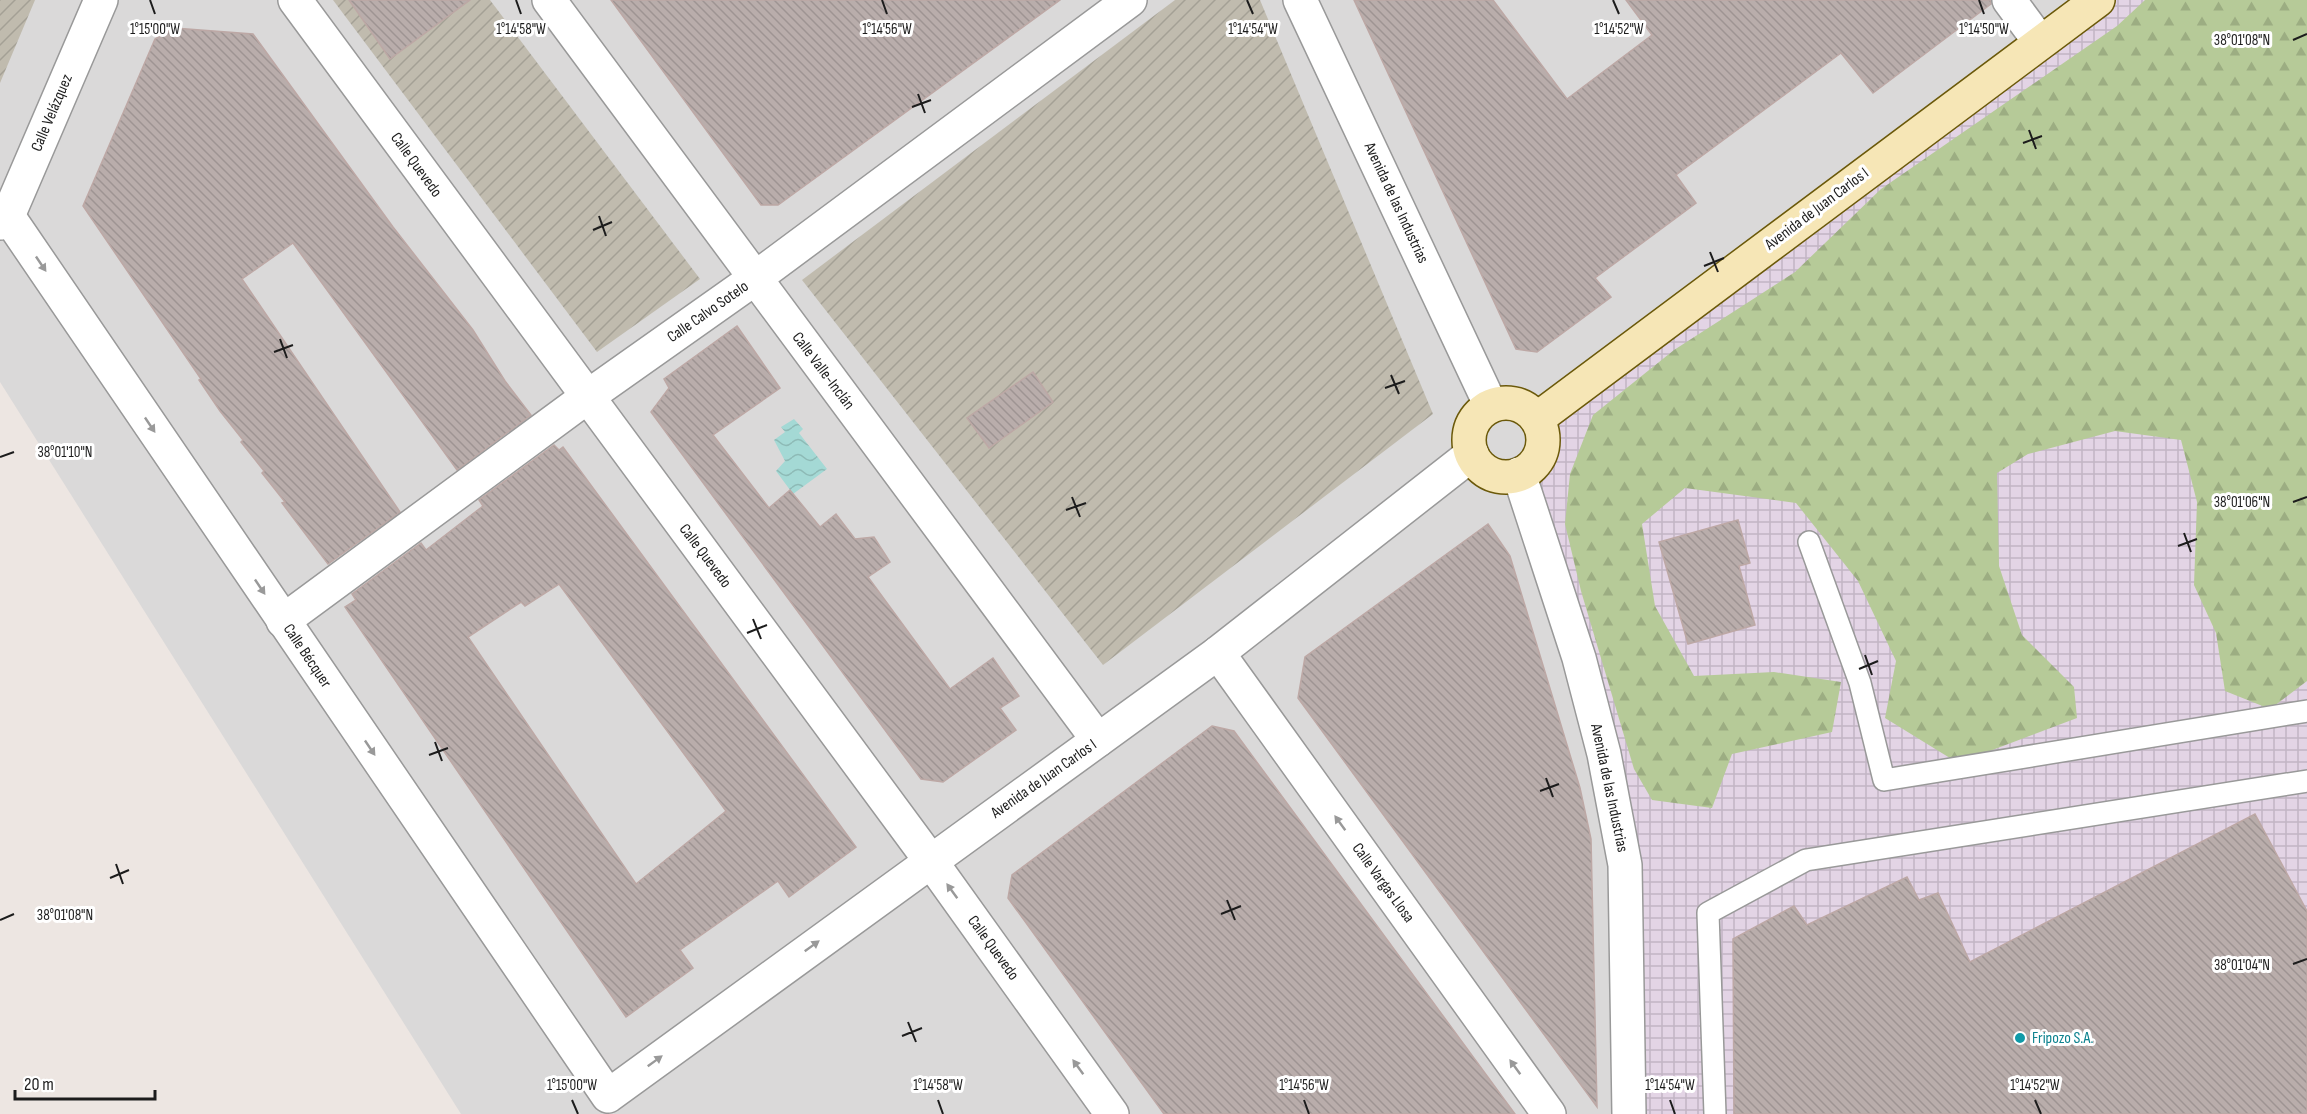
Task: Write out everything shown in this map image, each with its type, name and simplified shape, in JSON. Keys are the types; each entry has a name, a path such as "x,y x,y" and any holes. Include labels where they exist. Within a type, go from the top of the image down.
{"street":[{"name":"Calle Velázquez","path":"4,219 101,0"},
{"name":"Calle Quevedo","path":"295,0 930,860 1113,1114"},
{"name":"Calle Valle-Inclán","path":"549,0 1098,740"},
{"name":"Calle Calvo Sotelo","path":"283,621 587,397 754,279 1130,0"},
{"name":"Avenida de las Industrias","path":"1300,0 1491,406"},
{"path":"2009,0 2040,42"},
{"name":"Avenida de Juan Carlos I","path":"1537,419 2098,0"},
{"name":"Calle Bécquer","path":"4,219 608,1096"},
{"path":"1501,403 1521,406 1537,419 1542,429 1542,451 1529,468 1519,474 1510,477 1492,474 1483,468 1472,454 1470,443 1474,421 1491,406 1501,403"},
{"name":"Avenida de Juan Carlos I","path":"608,1096 1218,653 1472,454"},
{"name":"Avenida de las Industrias","path":"1519,474 1579,658 1604,754 1625,865 1629,1114"},
{"name":"Calle Vargas Llosa","path":"1218,653 1549,1114"}],"lane":[{"path":"1809,542 1860,683 1884,780 2307,711"},
{"path":"1715,1114 1708,914 1806,860 2307,781"}],"shaded area":[{"path":"0,0 2307,0 2307,1114 461,1114 0,382"},
{"path":"0,0 35,0 0,83"},
{"path":"333,0 490,0 700,279 597,352"},
{"path":"1175,0 1260,0 1433,414 1103,665 802,280"},
{"path":"2098,0 2307,0 2307,1114 1629,1114 1625,865 1529,468 1542,451 1542,429"}],"green space":[{"path":"2145,0 2307,0 2307,681 2270,709 2225,691 2216,633 2194,585 2197,502 2181,440 2115,431 2028,454 1997,473 1999,566 2022,635 2074,687 2077,718 1958,763 1885,718 1896,661 1858,581 1796,503 1685,488 1642,524 1655,606 1694,676 1774,672 1841,682 1832,732 1732,754 1712,808 1652,800 1634,769 1581,591 1565,524 1570,474 1593,415 1674,350 1795,272 1881,189 2117,26"}],"water":[{"path":"794,419 803,429 799,433 827,469 793,494 776,471 785,461 774,440 785,432 781,427"}],"building":[{"path":"349,0 470,0 390,59"},
{"path":"611,0 1060,0 778,205 761,205"},
{"path":"1354,0 1493,0 1567,99 1652,35 1626,0 1991,0 1991,4 1873,93 1841,53 1676,175 1696,203 1595,278 1611,297 1537,352 1516,349"},
{"path":"174,28 253,34 393,227 473,330 505,381 531,415 457,470 293,243 242,279 400,512 328,564 282,503 285,502 262,473 264,471 241,442 243,440 220,411 199,380 201,379 83,206 155,39"},
{"path":"737,326 780,388 713,435 769,508 790,490 820,527 836,514 855,539 874,537 890,562 868,577 950,689 993,658 1019,696 1000,708 1016,730 943,782 921,779 651,412 669,388 664,379"},
{"path":"1033,372 1053,402 989,448 967,418"},
{"path":"554,445 559,450 563,447 856,847 789,897 778,881 680,950 693,968 626,1017 345,607 356,600 352,594 421,543 426,550 483,506 479,500","holes":["559,584 726,811 636,884 468,637 521,602 525,606"]},
{"path":"1738,520 1750,563 1739,566 1755,625 1688,644 1659,542"},
{"path":"1488,524 1510,556 1580,788 1591,839 1597,1107 1298,698 1305,657"},
{"path":"1212,726 1234,731 1515,1114 1164,1114 1008,898 1012,875"},
{"name":"Fripozo S.A.","path":"2255,814 2307,911 2307,1114 1734,1114 1733,939 1794,906 1807,925 1907,877 1919,900 1938,893 1970,962"}],"place":[{"name":"Fripozo S.A.","path":"2020,1038"}]}
